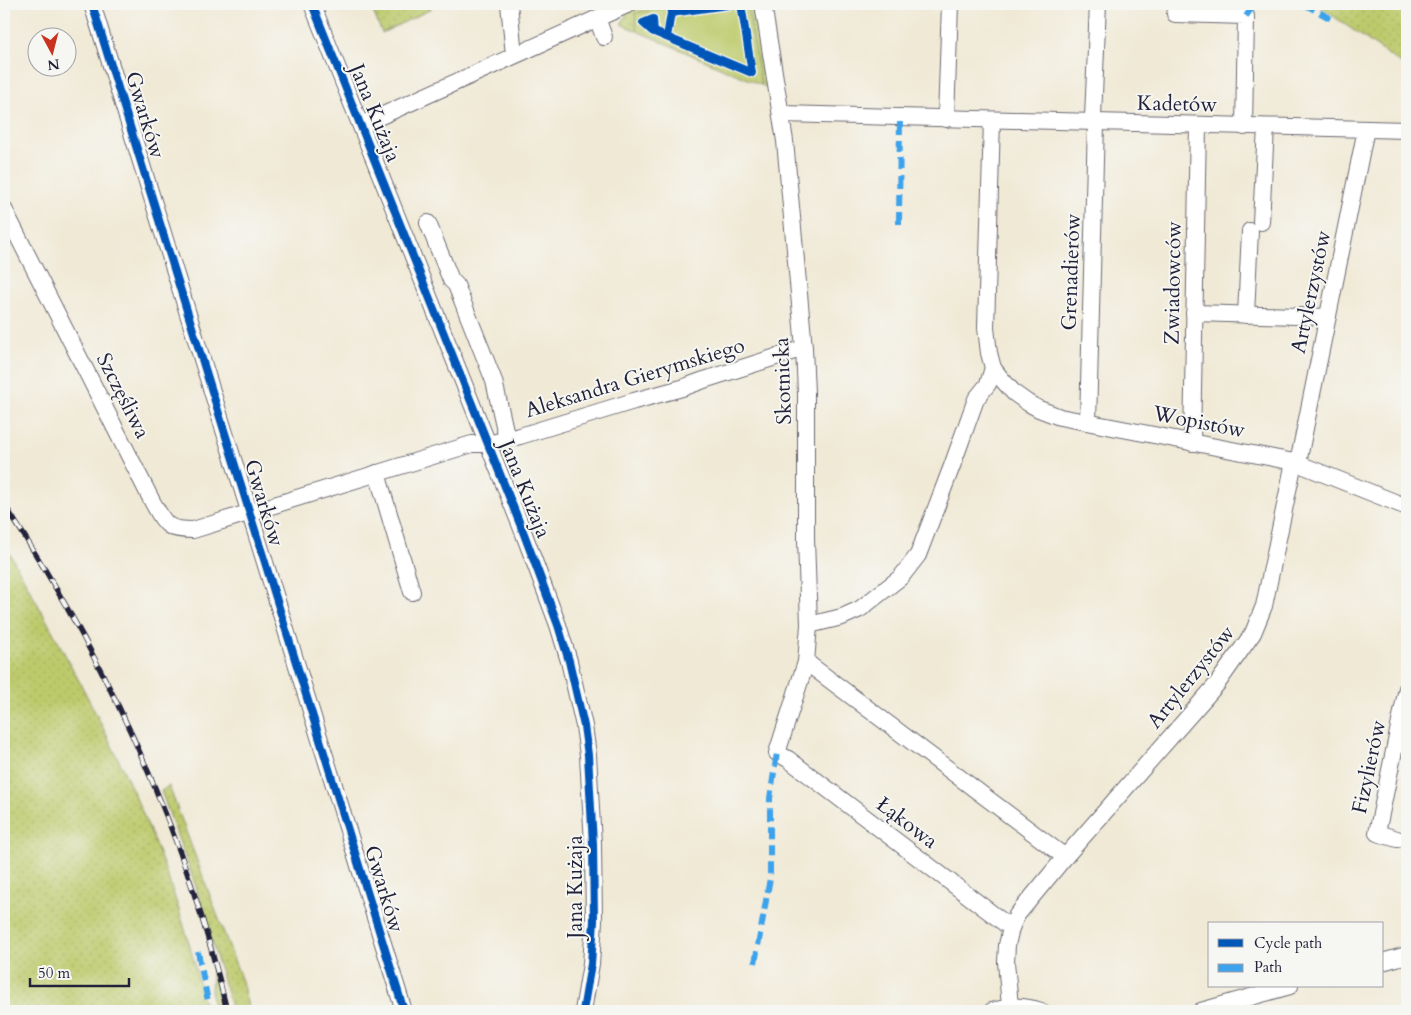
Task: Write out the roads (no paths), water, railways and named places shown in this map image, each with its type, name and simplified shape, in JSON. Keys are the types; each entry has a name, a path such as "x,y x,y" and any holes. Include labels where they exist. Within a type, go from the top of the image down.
{"street":[{"name":"Gwarków","path":"92,4 404,1011"},
{"name":"Jana Kużaja","path":"312,4 488,444 558,625 571,670 584,726 588,755 593,844 594,921 591,964 583,1011"},
{"path":"509,4 514,55"},
{"path":"361,125 629,4"},
{"name":"Skotnicka","path":"763,4 782,114 804,348 806,393 809,625 806,662 777,753"},
{"path":"946,119 950,4"},
{"name":"Grenadierów","path":"1088,422 1096,123 1093,117 1098,4"},
{"path":"1175,14 1246,16 1244,127"},
{"path":"597,18 604,37"},
{"name":"Kadetów","path":"782,114 1407,130"},
{"name":"Wopistów","path":"992,120 986,328 993,368 1014,393 1039,410 1060,417 1296,463 1407,507"},
{"name":"Zwiadowców","path":"1192,443 1198,125"},
{"path":"1246,315 1266,127"},
{"name":"Artylerzystów","path":"1010,1006 1006,962 1007,945 1011,928 1026,902 1216,684 1254,633 1264,606 1296,463 1366,130"},
{"name":"Szczęśliwa","path":"4,209 153,503 165,523 176,530 193,530 249,513"},
{"path":"428,223 451,280 456,285 494,381 507,439"},
{"path":"1194,313 1328,318"},
{"name":"Aleksandra Gierymskiego","path":"249,513 472,444 488,444 507,439 682,388 804,348"},
{"path":"809,625 842,617 860,610 901,577 918,555 976,400 988,384 993,368"},
{"path":"378,473 412,592"},
{"path":"806,662 1065,857"},
{"name":"Fizylierów","path":"1397,839 1377,833 1407,688"},
{"name":"Łąkowa","path":"777,753 788,759 1011,928"},
{"path":"1384,961 1407,955"},
{"path":"1201,1011 1283,988"},
{"path":"992,1011 1010,1006 1028,1007 1041,1011"}],"railway":[{"path":"4,504 76,623 138,748 165,812 189,877 210,944 227,1011"}]}
